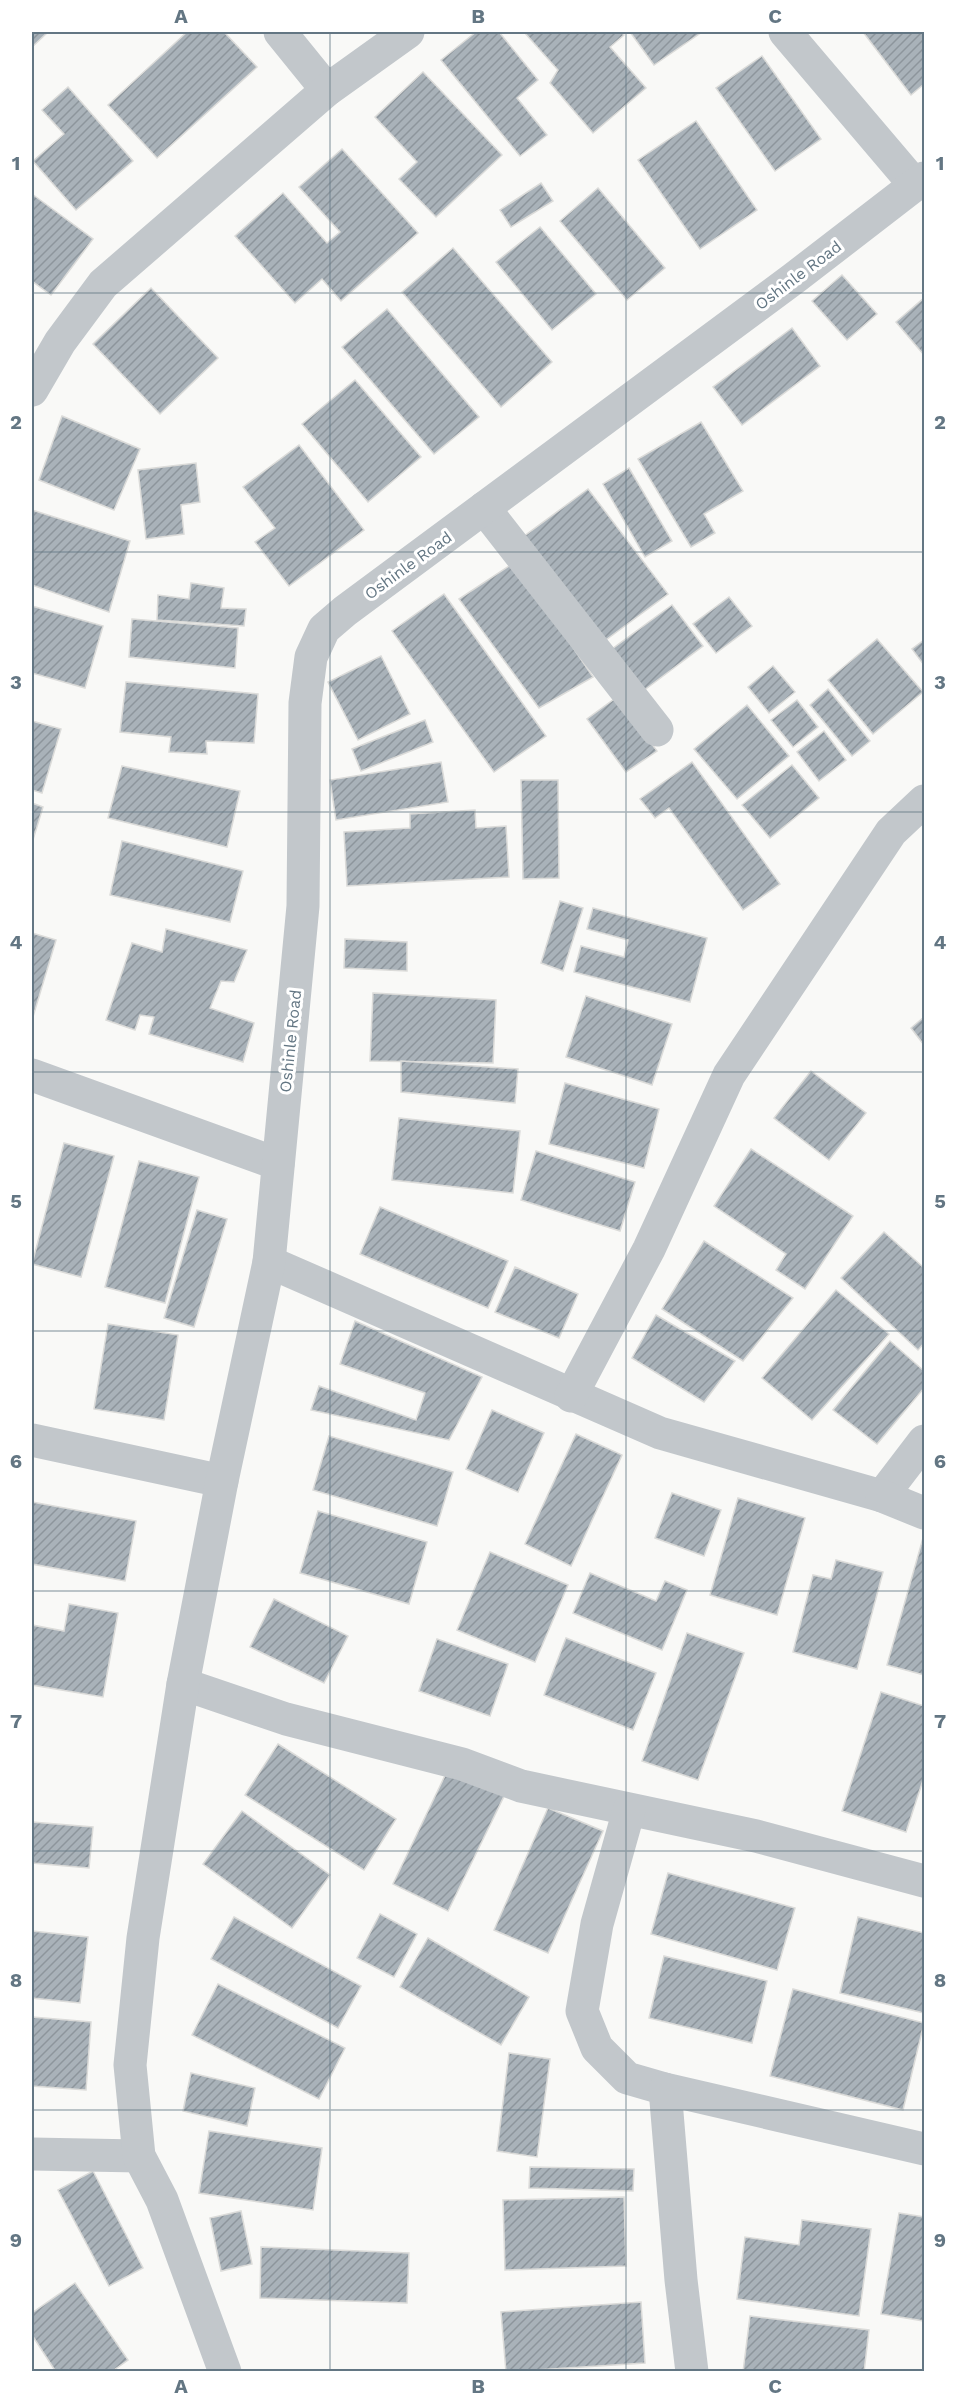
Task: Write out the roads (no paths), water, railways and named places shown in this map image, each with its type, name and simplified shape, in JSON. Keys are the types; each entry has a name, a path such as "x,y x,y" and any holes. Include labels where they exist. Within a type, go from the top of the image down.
{"street":[{"path":"280,32 327,90"},
{"path":"32,390 60,342 104,284 327,90 408,32"},
{"path":"785,32 920,181"},
{"name":"Oshinle Road","path":"139,2156 130,2065 143,1938 183,1684 222,1481 269,1262 303,906 305,703 311,657 324,629 345,611 793,279 920,181"},
{"path":"484,508 657,730"},
{"path":"571,1396 649,1249 729,1075 891,832 924,801"},
{"path":"32,1075 278,1164"},
{"path":"269,1262 660,1433 882,1496 924,1513"},
{"path":"32,1440 222,1481"},
{"path":"882,1496 924,1441"},
{"path":"183,1684 286,1719 462,1764 521,1786 756,1836 924,1881"},
{"path":"629,1810 597,1924 582,2012 597,2048 627,2078 924,2149"},
{"path":"666,2089 681,2280 692,2372"},
{"path":"32,2154 139,2156 162,2200 225,2372"}]}
